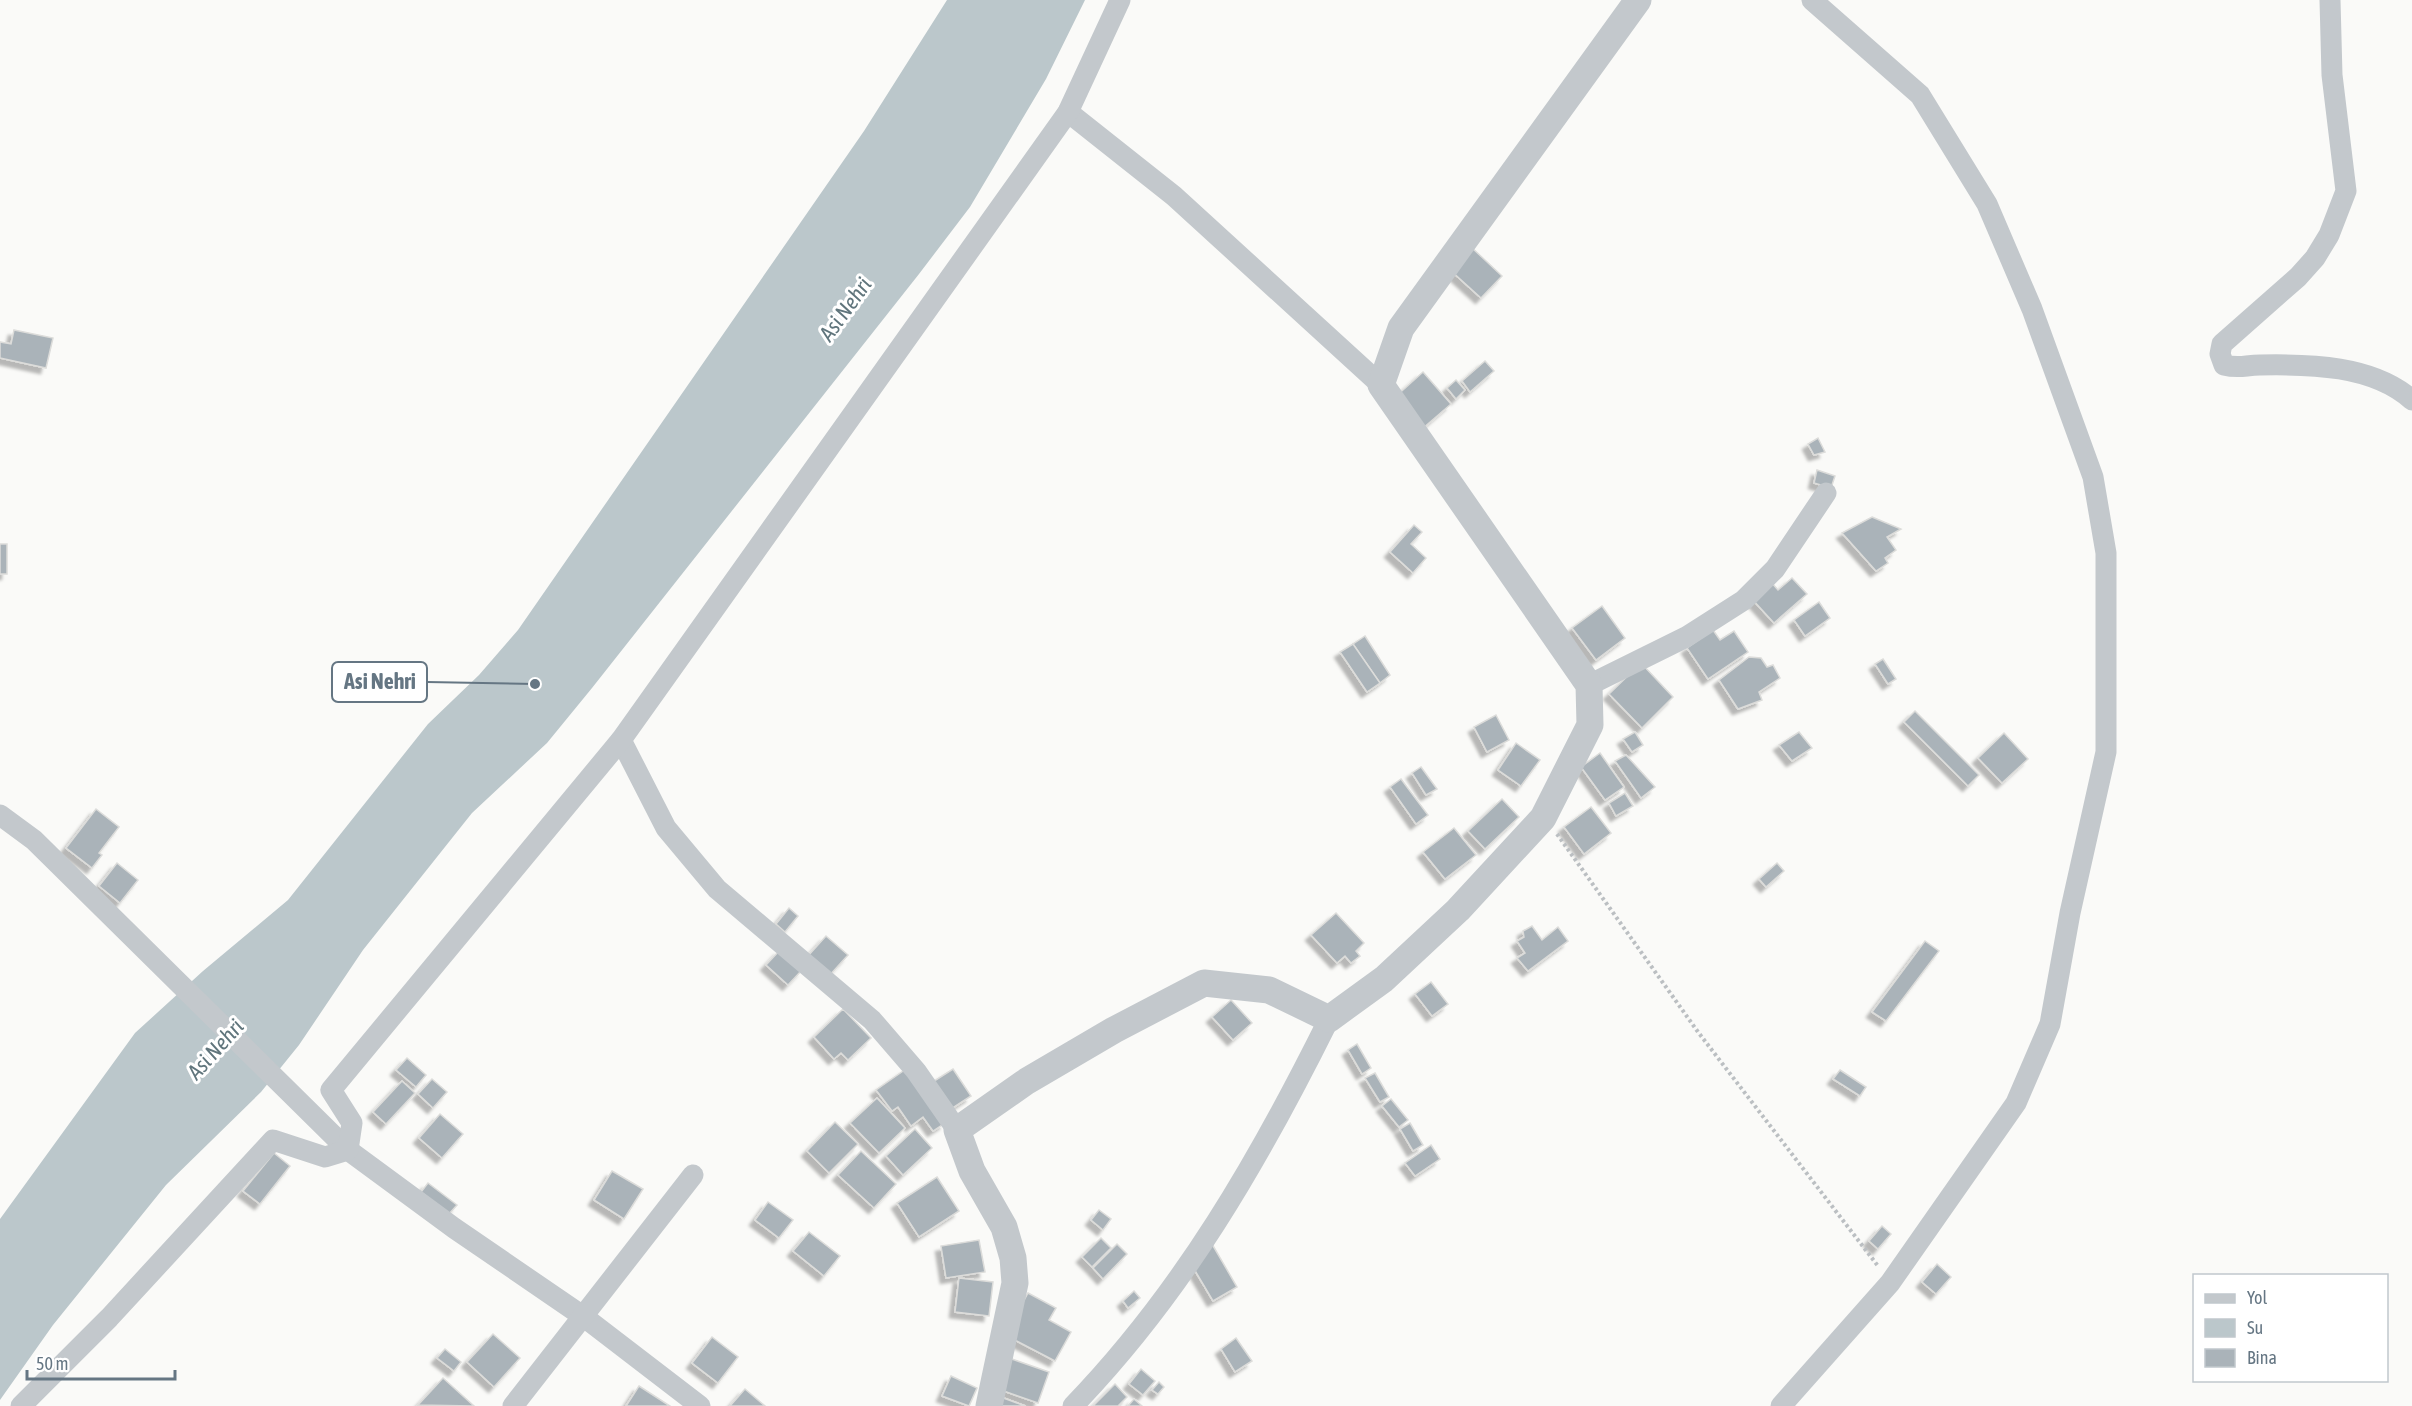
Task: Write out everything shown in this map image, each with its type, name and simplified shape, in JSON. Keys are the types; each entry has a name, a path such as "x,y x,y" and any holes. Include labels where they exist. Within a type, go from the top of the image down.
{"street":[{"path":"348,1150 352,1123 331,1090 621,740 1068,112 1120,0"},
{"path":"1381,385 1401,328 1638,0"},
{"path":"1781,1406 1890,1282 2016,1103 2050,1024 2070,913 2106,752 2106,553 2092,477 2032,309 1987,204 1920,95 1812,0"},
{"path":"2330,0 2332,75 2346,191 2329,235 2315,258 2298,278 2222,344 2220,354 2224,365 2240,369 2257,365 2356,372 2381,381 2412,400"},
{"path":"1068,112 1174,196 1381,385 1589,685 1590,725 1543,818 1458,910 1383,979 1329,1020 1251,1169 1203,1247 1105,1373 1073,1406"},
{"path":"1589,685 1686,637 1744,600 1775,569 1826,493"},
{"path":"621,740 666,828 717,889 872,1020 916,1071 957,1130 972,1171 1004,1227 1013,1258 1016,1283 989,1406"},
{"path":"0,815 34,840 348,1150 454,1228 584,1317 700,1406"},
{"path":"957,1130 1036,1075 1114,1030 1204,983 1269,990 1329,1020"},
{"path":"21,1406 109,1318 273,1140 325,1157 348,1150"},
{"path":"513,1406 693,1175"}],"path":[{"path":"1543,818 1572,853 1705,1041 1890,1282"}],"water":[{"path":"947,0 1085,0 1046,79 970,207 919,274 592,688 547,743 472,813 363,950 299,1045 261,1092 166,1185 53,1325 0,1400 0,1219 135,1033 203,971 288,900 428,724 479,675 518,630 864,131"}],"building":[{"path":"1470,246 1502,276 1481,298 1449,269"},
{"path":"14,330 53,338 46,368 0,358 0,342 11,344"},
{"path":"1485,361 1494,371 1470,392 1462,381"},
{"path":"1423,372 1451,404 1422,429 1394,398"},
{"path":"1456,380 1465,390 1456,399 1447,388"},
{"path":"1818,438 1825,452 1814,455 1808,444"},
{"path":"1817,470 1835,476 1831,488 1814,483"},
{"path":"1872,517 1901,529 1887,537 1896,550 1885,558 1888,563 1876,571 1842,533"},
{"path":"1414,525 1422,532 1411,544 1426,558 1413,573 1390,552"},
{"path":"0,544 7,544 7,574 0,574"},
{"path":"1792,578 1807,594 1774,623 1752,599 1771,582 1778,590"},
{"path":"1819,602 1830,618 1805,636 1794,620"},
{"path":"1602,606 1625,638 1596,660 1572,628"},
{"path":"1713,630 1720,640 1734,631 1748,652 1708,679 1687,648"},
{"path":"1365,636 1390,675 1380,683 1353,644"},
{"path":"1353,644 1380,683 1367,692 1340,652"},
{"path":"1749,657 1761,658 1767,667 1773,665 1780,678 1759,692 1762,700 1738,709 1719,680"},
{"path":"1883,659 1896,679 1888,684 1875,664"},
{"path":"1641,663 1673,697 1642,728 1609,694"},
{"path":"1915,711 1979,775 1968,786 1904,722"},
{"path":"1496,715 1509,740 1487,752 1474,727"},
{"path":"1635,732 1643,745 1632,752 1623,739"},
{"path":"1799,732 1812,748 1792,761 1779,745"},
{"path":"2004,733 2028,759 2002,783 1978,758"},
{"path":"1516,743 1540,760 1521,786 1498,770"},
{"path":"1600,753 1624,787 1605,800 1581,767"},
{"path":"1626,755 1655,787 1641,798 1615,761"},
{"path":"1421,767 1437,789 1426,795 1412,773"},
{"path":"1401,779 1428,815 1416,824 1390,787"},
{"path":"1625,793 1633,806 1616,816 1609,803"},
{"path":"1502,799 1519,817 1485,849 1468,831"},
{"path":"1591,807 1611,833 1584,854 1564,827"},
{"path":"96,809 119,827 99,853 102,855 92,868 66,848"},
{"path":"1454,828 1476,855 1445,879 1423,852"},
{"path":"117,863 138,880 120,903 99,886"},
{"path":"1777,863 1784,871 1766,887 1759,879"},
{"path":"789,908 798,916 785,932 776,924"},
{"path":"1336,913 1364,943 1356,951 1360,956 1351,963 1345,956 1337,963 1311,935"},
{"path":"1532,926 1542,940 1558,927 1568,941 1528,971 1517,958 1525,953 1517,941 1524,937 1523,931"},
{"path":"826,936 848,955 829,976 807,957"},
{"path":"1925,941 1939,951 1886,1021 1872,1012"},
{"path":"780,950 802,970 788,985 766,965"},
{"path":"1431,982 1448,1004 1432,1016 1415,994"},
{"path":"1231,1000 1252,1023 1233,1040 1212,1017"},
{"path":"843,1009 871,1038 848,1060 841,1053 834,1059 814,1037"},
{"path":"1357,1044 1371,1068 1362,1074 1348,1050"},
{"path":"407,1058 426,1075 416,1087 396,1070"},
{"path":"906,1069 945,1123 933,1131 923,1117 911,1126 898,1107 892,1111 876,1090"},
{"path":"953,1069 971,1096 948,1111 931,1083"},
{"path":"1840,1070 1866,1087 1860,1096 1833,1079"},
{"path":"1375,1073 1389,1097 1380,1102 1365,1078"},
{"path":"432,1079 447,1092 433,1108 418,1094"},
{"path":"402,1081 415,1093 386,1124 373,1112"},
{"path":"877,1098 905,1128 879,1153 850,1123"},
{"path":"1391,1099 1408,1120 1399,1127 1382,1106"},
{"path":"440,1114 463,1134 442,1158 419,1138"},
{"path":"835,1122 858,1144 829,1173 807,1151"},
{"path":"1410,1123 1423,1145 1413,1151 1400,1129"},
{"path":"915,1129 932,1148 903,1175 886,1156"},
{"path":"1431,1145 1440,1159 1415,1176 1405,1163"},
{"path":"861,1151 896,1184 874,1208 838,1175"},
{"path":"274,1153 290,1166 260,1204 243,1191"},
{"path":"612,1171 643,1189 624,1219 594,1200"},
{"path":"937,1177 959,1211 919,1237 897,1203"},
{"path":"428,1183 457,1205 449,1214 421,1192"},
{"path":"768,1202 793,1220 779,1238 755,1220"},
{"path":"1099,1210 1111,1219 1103,1230 1091,1220"},
{"path":"1882,1226 1891,1234 1878,1249 1869,1241"},
{"path":"809,1232 840,1256 824,1276 793,1251"},
{"path":"1101,1238 1111,1248 1092,1267 1082,1257"},
{"path":"979,1240 985,1272 946,1278 941,1246"},
{"path":"1117,1244 1127,1254 1103,1279 1093,1268"},
{"path":"1212,1244 1237,1287 1213,1301 1194,1269"},
{"path":"1937,1264 1951,1277 1936,1294 1922,1282"},
{"path":"959,1278 993,1282 989,1316 955,1312"},
{"path":"1134,1291 1140,1298 1128,1308 1123,1301"},
{"path":"1028,1293 1056,1308 1049,1320 1071,1332 1055,1361 1005,1335"},
{"path":"493,1334 520,1358 494,1387 467,1362"},
{"path":"712,1337 738,1357 718,1383 692,1363"},
{"path":"1236,1338 1252,1361 1235,1372 1221,1349"},
{"path":"445,1349 461,1362 454,1371 437,1358"},
{"path":"1009,1358 1049,1372 1038,1403 998,1389"},
{"path":"1141,1369 1155,1381 1143,1395 1129,1384"},
{"path":"951,1376 977,1388 969,1406 942,1396"},
{"path":"443,1378 474,1406 418,1405"},
{"path":"1159,1382 1164,1387 1158,1394 1152,1390"},
{"path":"1115,1384 1127,1397 1118,1406 1093,1406"},
{"path":"639,1386 670,1406 626,1406"},
{"path":"745,1389 765,1406 730,1406"},
{"path":"998,1396 1025,1406 994,1406"},
{"path":"1134,1399 1142,1406 1128,1406"}],"place":[{"name":"Asi Nehri","path":"535,684"}]}
